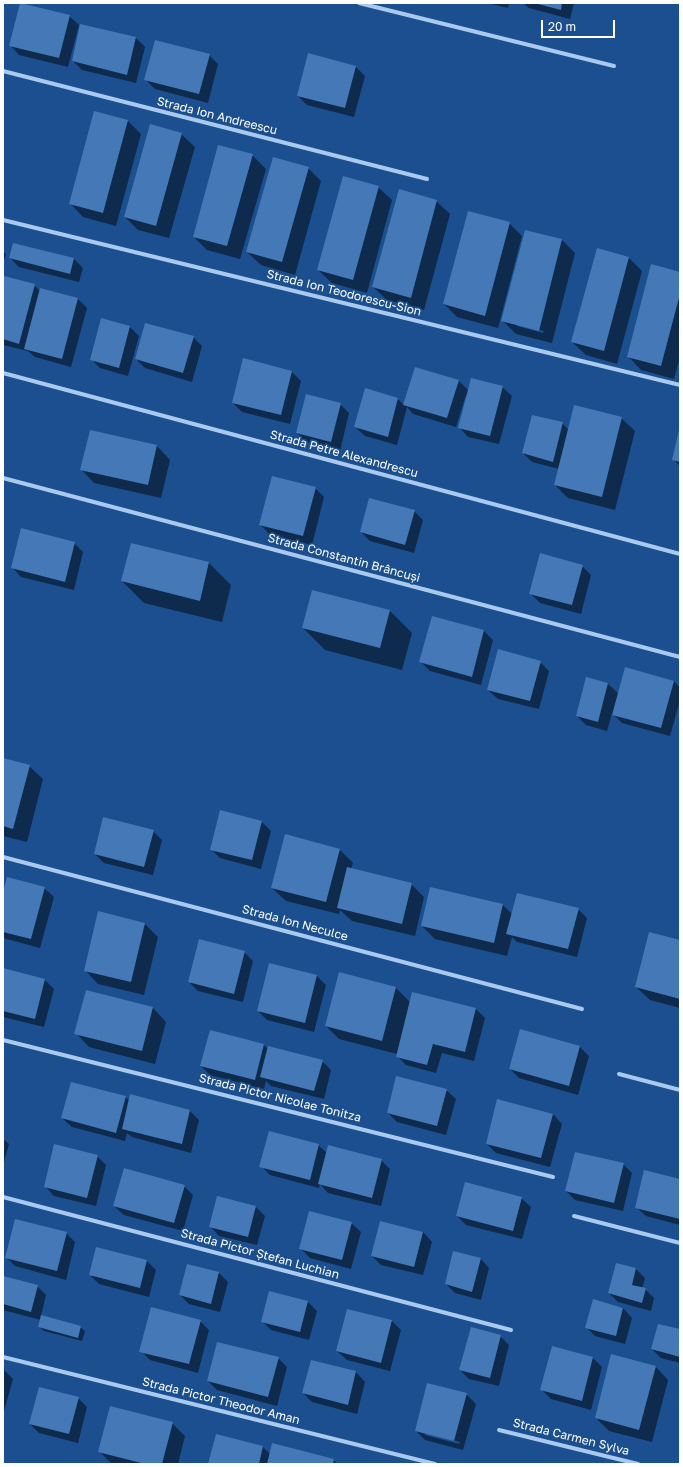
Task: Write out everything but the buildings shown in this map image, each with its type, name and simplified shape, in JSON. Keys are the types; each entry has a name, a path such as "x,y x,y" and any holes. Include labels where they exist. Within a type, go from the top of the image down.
{"street":[{"path":"359,3 614,66"},
{"name":"Strada Ion Andreescu","path":"3,72 427,180"},
{"name":"Strada Ion Teodorescu-Sion","path":"3,220 680,385"},
{"name":"Strada Petre Alexandrescu","path":"3,373 680,554"},
{"name":"Strada Constantin Brâncuși","path":"3,478 680,657"},
{"name":"Strada Ion Neculce","path":"3,857 582,1009"},
{"name":"Strada Pictor Nicolae Tonitza","path":"3,1040 552,1176"},
{"path":"618,1074 680,1090"},
{"name":"Strada Pictor Ștefan Luchian","path":"3,1197 511,1330"},
{"path":"574,1216 680,1243"},
{"name":"Strada Pictor Theodor Aman","path":"3,1357 435,1464"},
{"name":"Strada Carmen Sylva","path":"499,1430 638,1464"}]}
